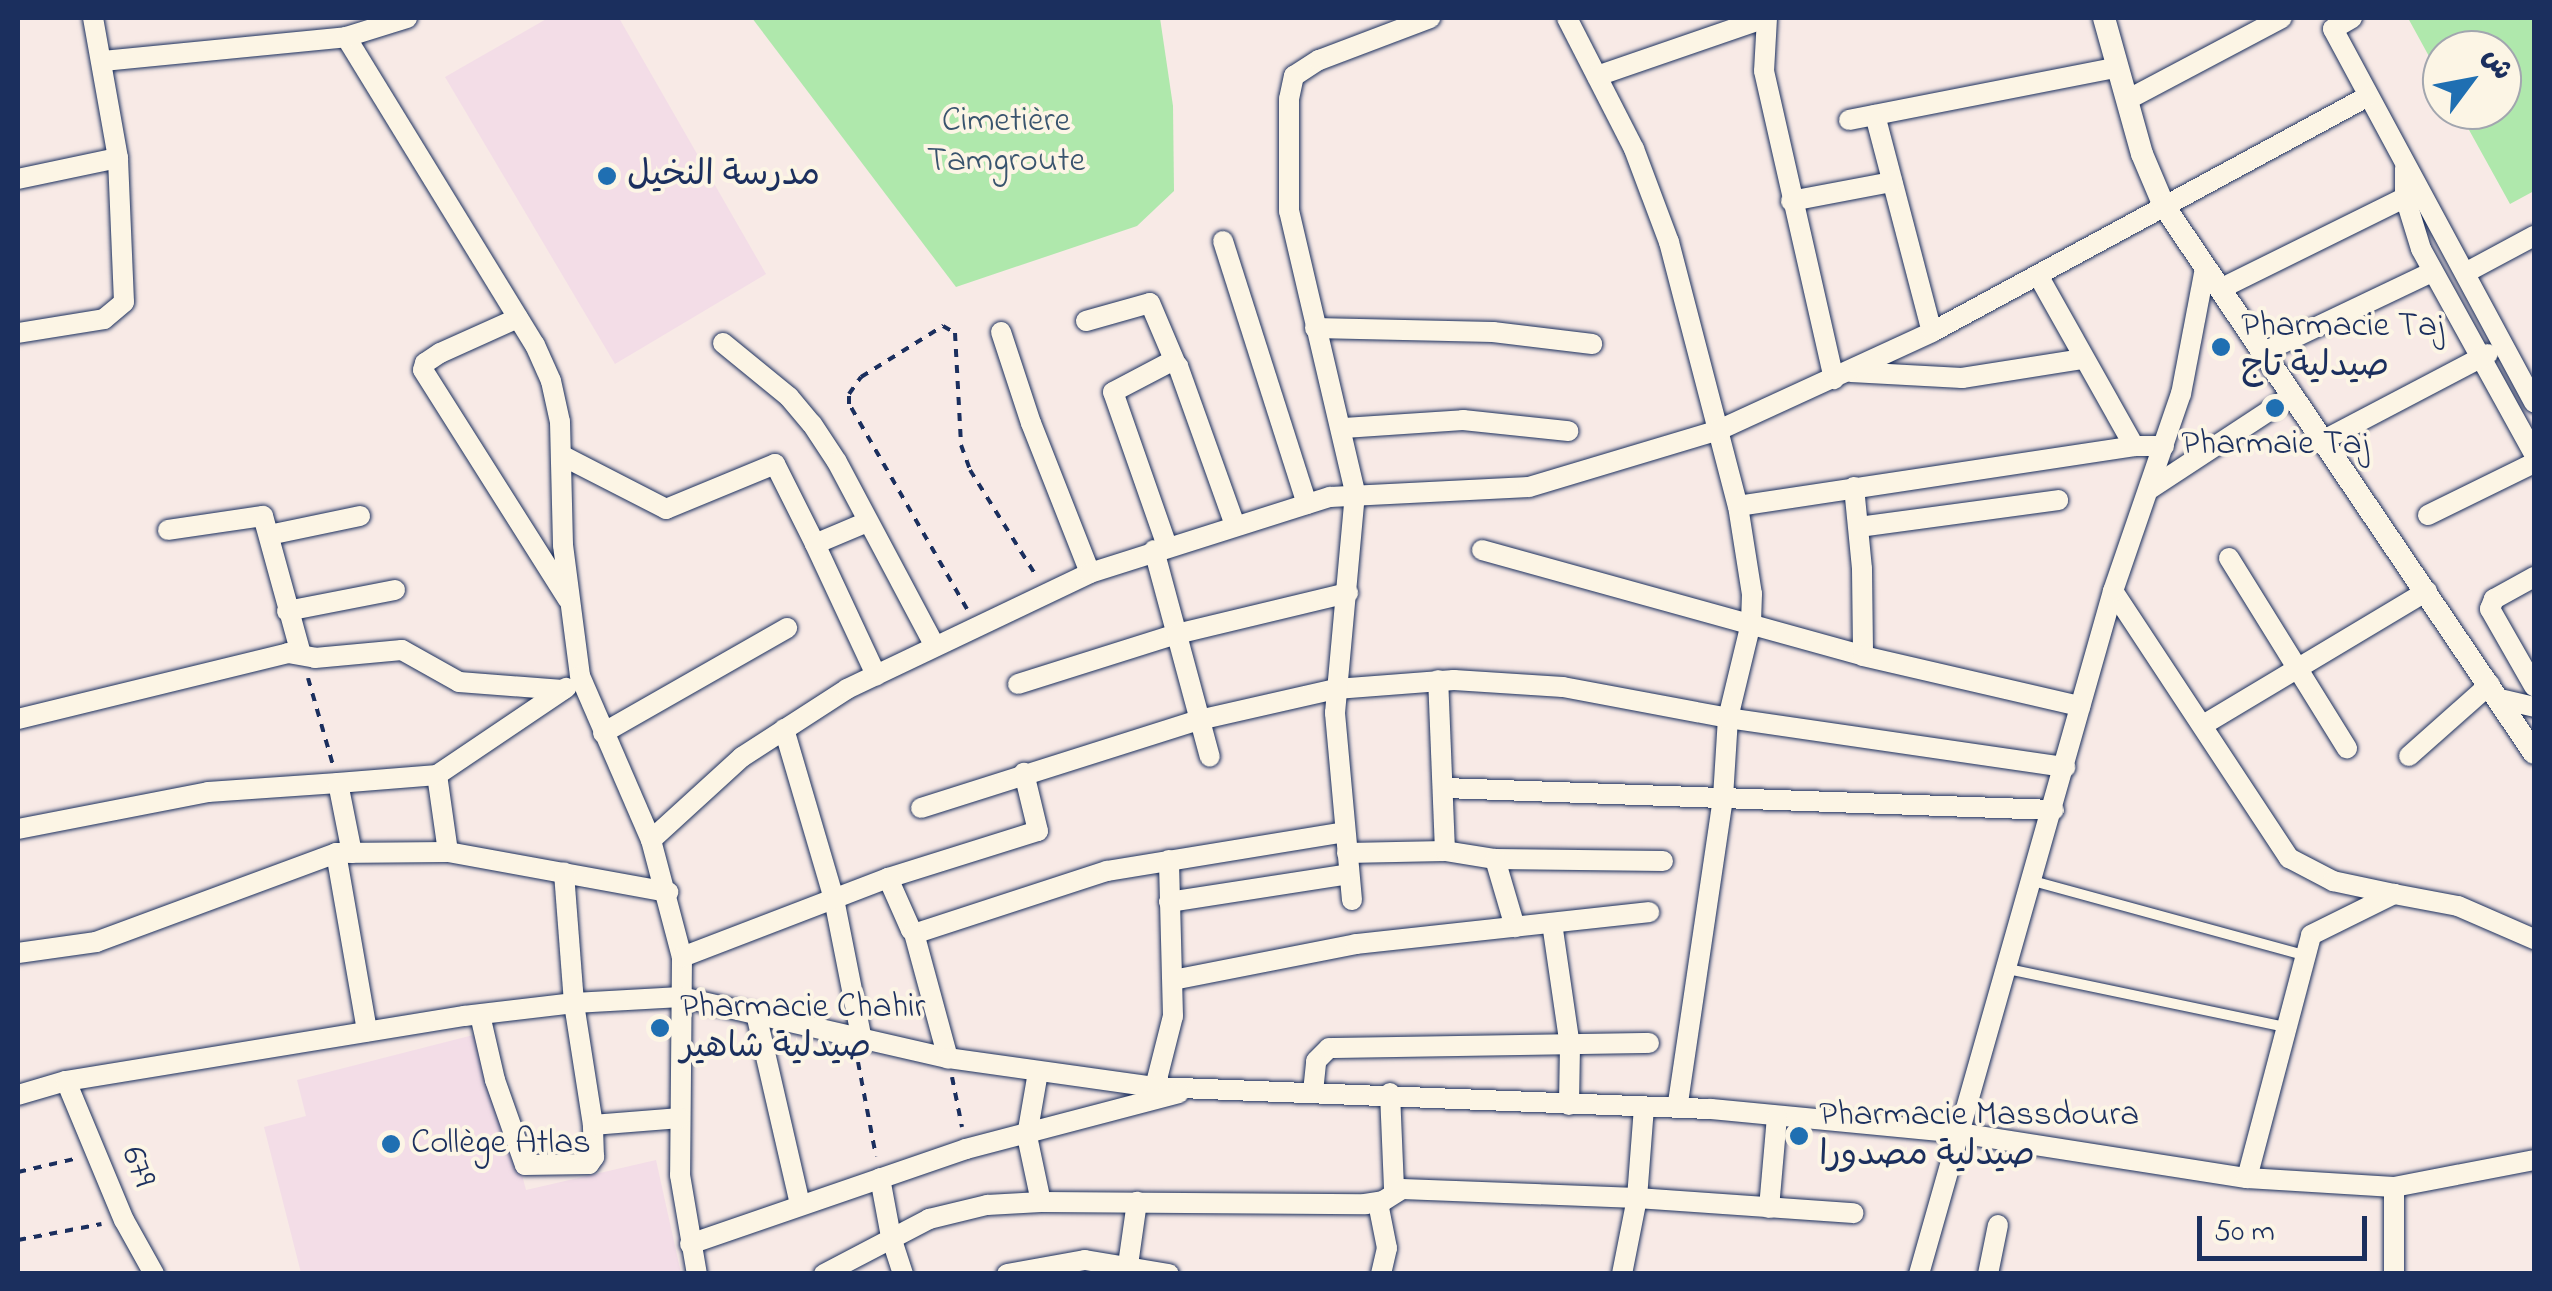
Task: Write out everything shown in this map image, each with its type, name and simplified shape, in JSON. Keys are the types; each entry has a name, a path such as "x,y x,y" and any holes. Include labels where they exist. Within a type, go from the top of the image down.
{"street":[{"path":"18,333 104,319 124,302 118,158 93,18"},
{"path":"103,61 346,38 406,18"},
{"path":"1352,900 1336,689 1355,492 1344,428 1315,328 1290,211 1290,87 1294,76 1318,60 1430,18"},
{"path":"1567,18 1658,210 1719,430 1751,580 1751,622 1728,718 1723,798 1677,1108"},
{"path":"1597,76 1766,18 1764,71 1791,201 1842,376"},
{"path":"2104,18 2142,154 2164,206 2534,753"},
{"path":"2126,100 2282,18"},
{"path":"2337,21 2367,97 2405,168 2432,272 2534,454"},
{"path":"346,38 518,318 551,381 560,456 563,544 573,608 572,683 602,733 651,840 668,892 682,957 680,1175 697,1274"},
{"path":"1849,120 2118,67"},
{"path":"651,840 714,779 784,729 876,674 1090,573 1160,548 1355,492 1529,487 1719,430 1932,332 2367,97"},
{"path":"1875,115 1932,332"},
{"path":"18,179 118,158"},
{"path":"1791,201 1892,182"},
{"path":"2412,193 2465,273 2534,402"},
{"path":"2220,290 2412,193"},
{"path":"2465,273 2534,236"},
{"path":"1223,241 1307,504"},
{"path":"1919,1274 2054,810 2113,591 2181,394 2205,268"},
{"path":"2264,352 2432,272"},
{"path":"2038,275 2134,446"},
{"path":"1086,321 1150,303 1236,526"},
{"path":"518,318 440,353 424,364 423,370 573,608"},
{"path":"1315,328 1493,332 1592,344"},
{"path":"1002,332 1030,423 1090,573"},
{"path":"723,344 789,397 812,424 935,646"},
{"path":"2324,440 2503,346"},
{"path":"1842,376 1962,378 2082,359"},
{"path":"1175,362 1114,392 1160,548 1210,757"},
{"path":"2150,489 2293,395"},
{"path":"1344,428 1463,420 1568,431"},
{"path":"1738,506 2134,446 2164,446"},
{"path":"560,456 666,509 775,464 876,674"},
{"path":"2428,515 2534,463"},
{"path":"1854,486 1859,527 1862,656"},
{"path":"1859,527 2058,500"},
{"path":"168,530 258,515 266,520 301,654"},
{"path":"269,535 360,516"},
{"path":"815,544 867,522"},
{"path":"1482,550 1862,656 2080,706"},
{"path":"2229,558 2346,748"},
{"path":"2534,577 2494,599 2490,609 2534,686"},
{"path":"287,611 394,590"},
{"path":"2113,591 2288,858 2333,881 2458,906 2534,939"},
{"path":"2203,725 2427,591"},
{"path":"1018,684 1178,634 1348,593"},
{"path":"602,733 787,628"},
{"path":"18,719 288,652 328,658 402,650 459,682 572,683"},
{"path":"921,808 1199,720 1336,689 1438,680 1478,679 1562,687 1728,718 2065,767"},
{"path":"1438,680 1445,851"},
{"path":"18,829 208,792 437,775 572,683"},
{"path":"2495,691 2534,708"},
{"path":"2409,756 2495,691"},
{"path":"784,729 834,899 858,1039"},
{"path":"682,957 888,878 1038,831 1024,774"},
{"path":"437,775 448,852"},
{"path":"338,783 367,1031"},
{"path":"1445,788 2054,810"},
{"path":"914,932 1072,880 1169,860 1445,851 1495,860 1664,861"},
{"path":"18,953 96,942 344,853 448,852 668,892"},
{"path":"1169,902 1347,853"},
{"path":"1156,1086 1173,1016 1169,860"},
{"path":"1495,860 1514,927"},
{"path":"480,1016 496,1080 526,1166 589,1164 594,1157 592,1125 574,1003 564,872"},
{"path":"888,878 914,932 948,1058"},
{"path":"2247,1178 2312,935 2323,926 2394,894"},
{"path":"1173,980 1356,944 1649,912"},
{"path":"1552,923 1570,1046 1569,1105"},
{"path":"18,1095 66,1081 367,1031 574,1003 681,998 948,1058 1191,1090 1390,1093 1677,1108 1959,1134 2247,1178 2394,1187 2534,1160"},
{"path":"757,1018 800,1204"},
{"path":"1313,1092 1316,1062 1329,1048 1650,1043"},
{"path":"1038,1072 1027,1136 1040,1202"},
{"name":"679","path":"66,1081 124,1220 154,1274"},
{"path":"690,1244 966,1149 1191,1090"},
{"path":"1381,1274 1387,1248 1390,1093"},
{"path":"1622,1274 1637,1198 1644,1106"},
{"path":"1769,1208 1777,1117"},
{"path":"592,1125 680,1118"},
{"path":"880,1178 891,1238 904,1274"},
{"path":"2394,1187 2394,1274"},
{"path":"824,1274 891,1238 954,1212 1040,1202 1637,1198 1853,1213"},
{"path":"1128,1265 1137,1202"},
{"path":"1995,1272 1998,1225"},
{"path":"1007,1274 1074,1260 1169,1274"}],"lane":[{"path":"2033,881 2304,956"},
{"path":"2008,969 2286,1027"}],"path":[{"path":"977,626 849,404 849,394 861,377 943,326 954,333 962,445 970,470 1048,593"},
{"path":"301,654 338,783"},
{"path":"858,1039 880,1178"},
{"path":"948,1058 966,1149"},
{"path":"18,1172 98,1154"},
{"path":"18,1240 124,1220"}],"shaded area":[{"name":"مدرسة النخيل","path":"548,18 619,18 766,274 615,364 445,77"},
{"name":"Collège Atlas","path":"485,1032 526,1190 656,1160 681,1273 301,1273 264,1127 306,1116 297,1080"}],"green space":[{"name":"Cimetière Tamgroute","path":"752,18 1160,18 1173,106 1174,191 1137,226 956,287"},
{"path":"2408,18 2534,18 2534,191 2510,204 2469,130 2522,130 2522,30 2422,30 2422,44"}],"place":[{"name":"مدرسة النخيل","path":"607,176"},
{"name":"Pharmacie Taj صيدلية تاج","path":"2221,347"},
{"name":"Pharmaie Taj","path":"2275,408"},
{"name":"Pharmacie Chahir صيدلية شاهير","path":"660,1028"},
{"name":"Pharmacie Massdoura صيدلية مصدورا","path":"1799,1136"},
{"name":"Collège Atlas","path":"391,1144"}]}
